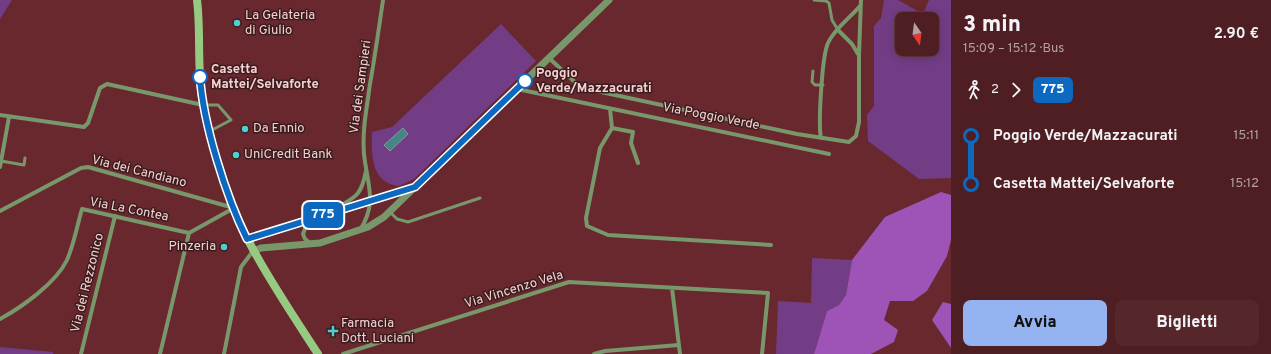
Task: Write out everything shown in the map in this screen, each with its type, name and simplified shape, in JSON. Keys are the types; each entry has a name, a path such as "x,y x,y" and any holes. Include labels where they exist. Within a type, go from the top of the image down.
{"main road":[{"path":"197,0 200,77 203,105 234,208 253,251 318,354"}],"street":[{"name":"Via dei Sampieri","path":"371,200 370,182 366,170 364,144 365,121 383,0"},
{"path":"224,354 241,267 253,251 261,248 314,244 359,230 375,223 390,212 609,0"},
{"path":"549,58 576,84 587,89 821,138 848,142 853,140 857,134 860,115 859,54 861,0"},
{"path":"821,138 819,122 827,46 838,30 860,6"},
{"path":"838,30 852,44 859,54"},
{"path":"0,116 84,127 88,123 100,88 107,84 203,105"},
{"name":"Via Poggio Verde","path":"517,89 829,154"},
{"path":"610,109 612,128 600,148 586,218 587,226 592,230 608,235 771,245"},
{"path":"0,167 9,117"},
{"path":"612,128 633,132 631,142 638,163"},
{"name":"Via dei Candiano","path":"0,211 82,168 88,167 234,208"},
{"path":"329,213 359,193 363,186 366,170"},
{"path":"247,239 415,187"},
{"path":"359,230 368,216 371,200"},
{"path":"160,354 189,233 234,208"},
{"name":"Via La Contea","path":"0,319 21,306 60,270 67,260 82,209 189,233"},
{"name":"Via dei Rezzonico","path":"81,354 115,216"},
{"path":"308,221 304,229 304,236 307,241 314,244"},
{"name":"Via Vincenzo Vela","path":"343,354 565,283 768,293 762,354"},
{"path":"672,288 680,354"},
{"path":"594,354 605,351 679,345"}],"lane":[{"path":"814,0 826,1 829,3 832,20 838,30"},
{"path":"813,71 812,82 823,85"},
{"path":"203,105 218,105 232,120 210,132"},
{"path":"1,161 24,165 26,158"},
{"path":"390,212 397,218 408,222 480,198"}],"shaded area":[{"path":"0,0 12,0 0,19"},
{"path":"884,0 898,0 919,12 895,12 895,56 939,56 939,12 924,12 929,0 951,0 951,178 919,179 868,141 867,115 874,106 874,26 881,18"},
{"path":"501,24 536,61 414,179 399,186 390,184 383,179 378,173 373,158 372,132 392,127"},
{"path":"941,192 951,195 951,240 947,256 927,291 913,301 890,301 884,320 898,330 894,342 871,354 814,354 827,311 839,305 846,295 852,260 885,217"},
{"path":"812,258 852,260 846,295 839,305 827,311 814,354 776,354 778,301 811,303"},
{"path":"943,302 951,304 951,348 932,320"},
{"path":"0,347 53,352 53,354 0,354"}],"water":[{"path":"403,128 408,134 390,151 384,145"}],"bus line":[{"name":"775","path":"200,77 203,105 218,160 234,208 247,239 415,187 525,81"}],"place":[{"name":"La Gelateria di Giulio","path":"237,23"},
{"name":"Casetta Mattei/Selvaforte","path":"200,77"},
{"name":"Poggio Verde/Mazzacurati","path":"525,81"},
{"name":"Da Ennio","path":"245,129"},
{"name":"UniCredit Bank","path":"236,155"},
{"name":"Pinzeria","path":"224,247"},
{"name":"Farmacia Dott. Luciani","path":"333,331"}]}
